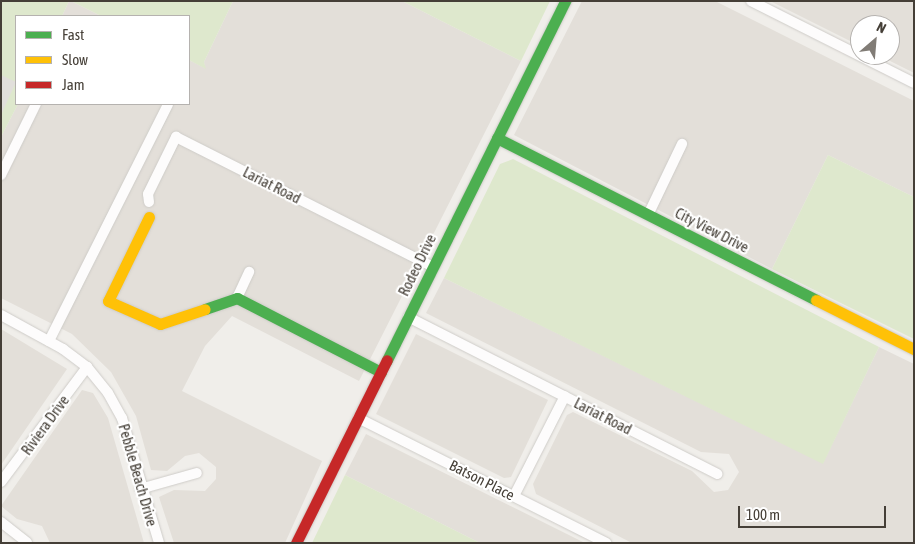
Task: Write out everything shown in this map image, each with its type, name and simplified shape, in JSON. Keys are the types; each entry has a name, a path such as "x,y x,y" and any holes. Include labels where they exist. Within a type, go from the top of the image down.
{"street":[{"name":"Rodeo Drive","path":"296,543 564,1"},
{"path":"751,1 914,82"},
{"path":"1,175 36,105"},
{"path":"49,341 167,105"},
{"name":"Lariat Road","path":"149,202 148,194 176,137 433,267"},
{"name":"City View Drive","path":"497,138 914,349"},
{"path":"648,215 682,144"},
{"path":"149,217 108,301 160,324 237,298 381,372"},
{"path":"237,298 249,272"},
{"name":"Pebble Beach Drive","path":"1,315 49,341 87,367 122,418 140,489 159,543"},
{"name":"Lariat Road","path":"408,317 718,474"},
{"name":"Riviera Drive","path":"1,482 87,367"},
{"path":"514,496 565,396"},
{"name":"Batson Place","path":"358,418 606,543"},
{"path":"140,489 197,473"},
{"path":"1,522 27,542"}],"shaded area":[{"path":"69,1 71,1 99,15 62,15"},
{"path":"233,1 402,1 521,61 359,381 232,316 205,346 182,391 322,461 285,543 174,543 159,497 174,490 205,491 216,479 216,467 199,453 185,456 167,471 151,470 136,416 111,372 72,334 1,298 1,137 17,105 190,105 190,60 205,68 204,62"},
{"path":"582,1 715,1 914,101 914,197 828,155 772,269 514,135"},
{"path":"770,1 914,1 914,73 898,65 900,65 900,15 850,15 850,41"},
{"path":"1,75 15,82 15,84 1,115"},
{"path":"444,278 823,463 879,347 914,364 914,543 632,543 536,494 533,484 567,415 573,412 692,471 714,492 728,490 739,472 729,454 701,452 426,313"},
{"path":"1,329 67,369 1,465"},
{"path":"416,334 548,400 511,477 504,478 376,414"},
{"path":"82,390 93,393 108,418 144,543 50,543 42,526 17,519 1,506"},
{"path":"366,434 585,543 480,543 345,475"}],"green space":[{"path":"1,1 69,1 62,15 15,15 15,105 17,105 1,137"},
{"path":"71,1 233,1 204,62 206,69 190,61 190,15 99,15"},
{"path":"402,1 550,1 521,61"},
{"path":"828,155 914,197 914,339 772,269"},
{"path":"513,159 879,347 823,464 444,278 500,164"},
{"path":"345,475 480,543 312,543"}],"traffic: fast":[{"path":"387,360 565,1"},
{"path":"497,138 816,300"},
{"path":"205,309 237,298 381,372"}],"traffic: slow":[{"path":"149,217 108,301 160,324 205,309"},
{"path":"816,300 914,349"}],"traffic: jam":[{"path":"296,543 387,360"}]}
